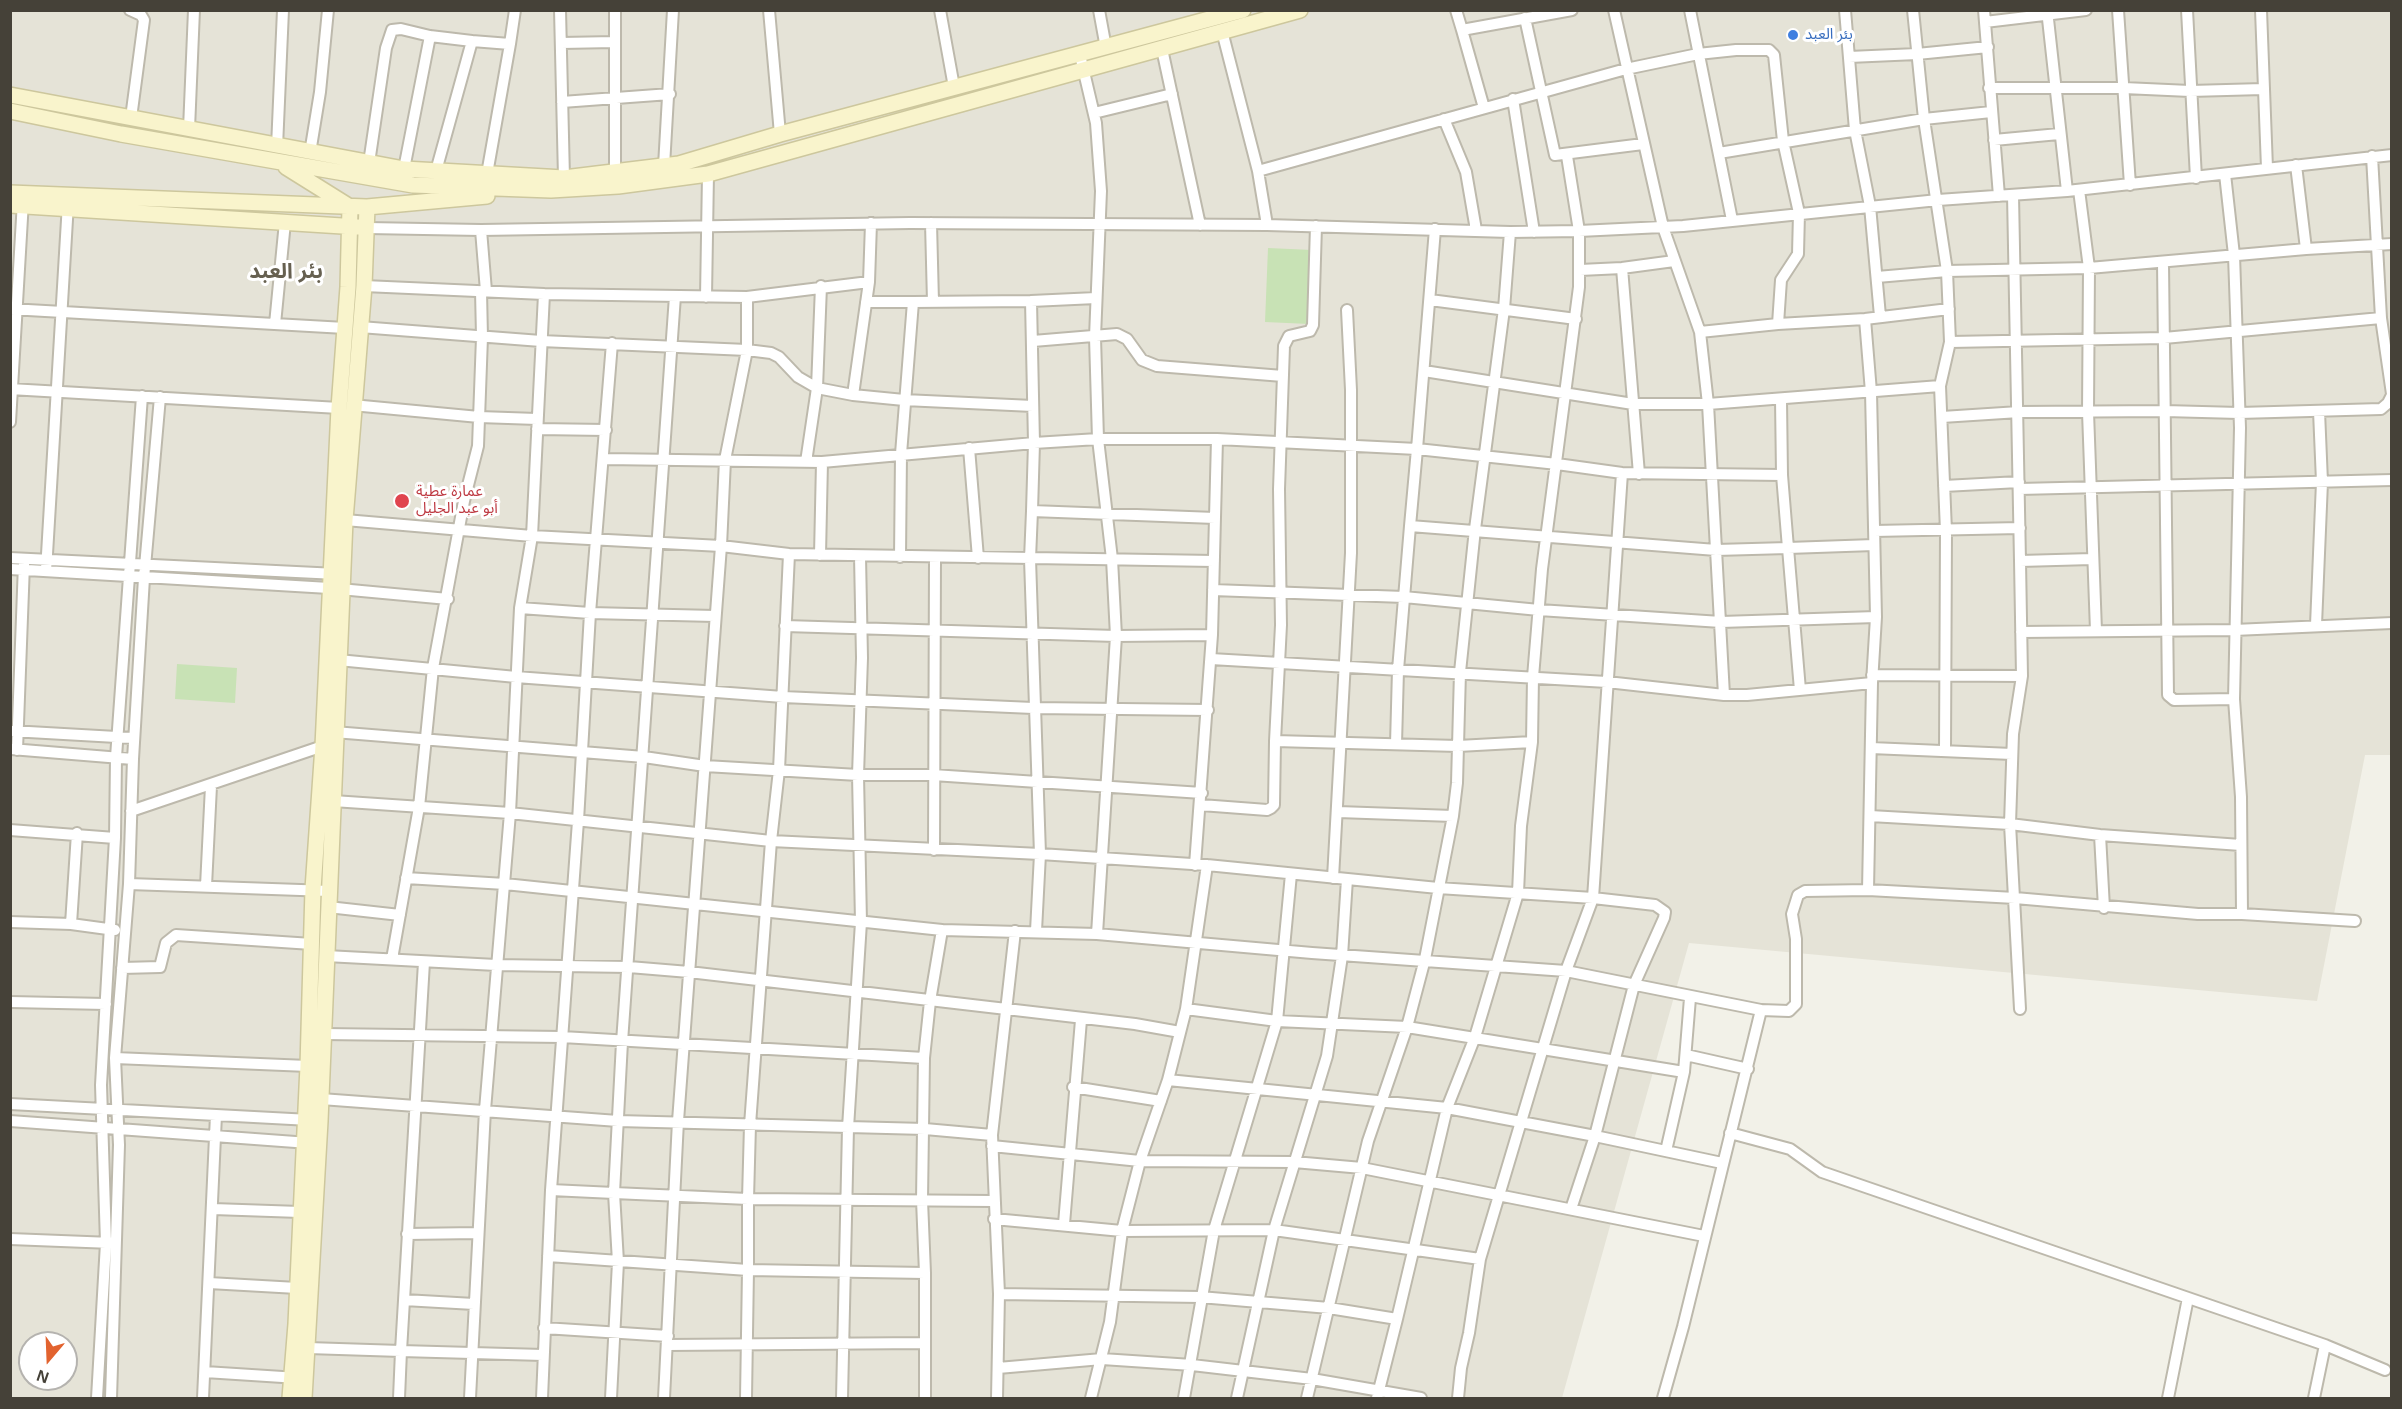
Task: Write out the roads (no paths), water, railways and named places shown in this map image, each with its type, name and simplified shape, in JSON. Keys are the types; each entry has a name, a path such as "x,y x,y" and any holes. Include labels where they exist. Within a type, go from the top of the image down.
{"main road":[{"path":"10,111 121,134 276,153 358,166 564,178 664,166 1244,10"},
{"path":"16,199 192,209 367,207 673,180 708,174 1300,10"},
{"path":"10,95 189,129 276,153 310,153 358,166 413,186 551,190"},
{"path":"27,115 29,99"},
{"path":"276,153 350,207"},
{"path":"290,1398 308,1348 318,1144 312,1120 308,1066 313,889 353,327 350,207"},
{"path":"353,327 364,286 367,207"},
{"path":"192,209 285,222 367,228"},
{"path":"304,1398 298,1378 297,1288 302,1143 321,1099 338,660 336,581 345,520 346,407"}],"street":[{"path":"130,10 141,15 144,20 131,118"},
{"path":"189,129 194,10"},
{"path":"276,153 283,10"},
{"path":"310,153 328,10"},
{"path":"487,174 515,10"},
{"path":"560,10 564,178"},
{"path":"615,10 615,172"},
{"path":"664,166 670,94 673,10"},
{"path":"769,10 780,134"},
{"path":"940,10 954,87"},
{"path":"1100,10 1106,48"},
{"path":"1456,10 1484,108"},
{"path":"1462,30 1500,16 1525,18 1572,10"},
{"path":"1614,10 1663,227 1700,332 1708,404 1724,695"},
{"path":"1690,10 1732,220"},
{"path":"1845,10 1855,130 1869,206 1880,316"},
{"path":"1913,10 1924,119 1947,271 1949,309 1950,342 1940,386 1946,531 1945,751"},
{"path":"1984,10 1999,196"},
{"path":"1985,22 2086,10"},
{"path":"2118,10 2130,185"},
{"path":"2187,10 2196,178"},
{"path":"2261,10 2267,168"},
{"path":"2047,13 2058,134 2067,191"},
{"path":"1525,18 1543,91 1554,153 1558,157 1568,156 1643,144"},
{"path":"358,166 390,33 396,28 430,36 510,44"},
{"path":"1222,31 1258,171 1267,225"},
{"path":"404,169 430,36"},
{"path":"436,171 472,41"},
{"path":"561,43 615,42"},
{"path":"1849,57 1917,54 1988,46"},
{"path":"1162,49 1200,225"},
{"path":"1258,171 1626,69 1698,54 1755,49 1772,52 1784,141 1799,213 1800,247 1781,280 1778,324"},
{"path":"1080,55 1094,113 1101,224 1095,337 1098,439 1112,559 1116,636 1110,708 1104,859 1097,934"},
{"path":"1989,88 2124,88 2190,91 2263,89"},
{"path":"562,102 670,94"},
{"path":"1094,113 1172,94"},
{"path":"1513,99 1534,232"},
{"path":"1719,153 1924,119 1991,112"},
{"path":"1444,119 1466,172 1476,230"},
{"path":"1994,140 2058,134"},
{"path":"367,228 481,230 931,223 1267,225 1510,232 1579,231 1663,227 1869,206 2079,190 2391,154"},
{"path":"1378,1395 1428,1179 1447,1108 1475,1037 1518,893 1522,816 1532,742 1533,677 1539,610 1576,319 1580,270 1579,231 1568,156"},
{"path":"1942,417 2019,412 2239,413 2380,409 2388,404 2391,395 2380,318 2372,156"},
{"path":"2296,165 2306,249"},
{"path":"706,297 708,174"},
{"path":"2225,174 2234,255 2239,413 2234,699 2242,914"},
{"path":"2079,190 2089,268 2088,412 2096,631"},
{"path":"2013,195 2018,340 2022,676 2012,754 2010,824 2020,1009"},
{"path":"10,422 16,199"},
{"path":"46,571 59,392 68,202"},
{"path":"275,324 285,222"},
{"path":"853,395 869,282 871,223"},
{"path":"931,223 933,302"},
{"path":"1201,805 1262,810 1274,805 1279,664 1279,489 1283,376 1286,338 1310,332 1313,325 1316,226"},
{"path":"1396,744 1398,670 1435,229"},
{"path":"392,959 419,807 434,668 461,529 464,501 476,464 483,291 481,230"},
{"path":"1307,1398 1362,1167 1407,1027 1425,960 1454,816 1460,672 1475,530 1504,309 1510,232"},
{"path":"1877,277 1947,271 2089,268 2391,244"},
{"path":"1580,270 1622,268 1674,261"},
{"path":"2163,263 2166,411 2165,629 2169,698 2174,700 2234,699"},
{"path":"1622,268 1640,474"},
{"path":"364,286 544,294 747,297 821,286 869,282"},
{"path":"806,462 817,388 821,286"},
{"path":"470,1398 485,1110 510,813 520,608 532,536 544,294"},
{"path":"611,1398 618,1262 614,1193 622,1042 675,296"},
{"path":"664,1398 678,1121 705,766 708,692 722,546 725,460 747,350 747,297"},
{"path":"866,302 1030,301 1096,298"},
{"path":"1430,300 1576,319"},
{"path":"1030,301 1034,406 1030,559 1033,708 1040,854 1036,931"},
{"path":"900,557 901,454 913,302"},
{"path":"13,309 747,350 771,353 779,357 798,377 817,388 853,395 904,400 1034,406"},
{"path":"1700,332 1778,324 1865,319 1949,309"},
{"path":"1333,878 1349,595 1352,446 1347,310"},
{"path":"1950,342 2164,338 2380,318"},
{"path":"1865,319 1871,392 1876,618 1872,679 1868,890"},
{"path":"1033,341 1110,334 1123,336 1143,360 1157,366 1283,376"},
{"path":"542,1398 551,1190 583,754 590,613 612,343"},
{"path":"1424,371 1495,380 1633,404 1708,404 1781,400 1940,386"},
{"path":"11,389 346,407 606,430"},
{"path":"111,1398 112,1243 101,1109 115,838 117,737 142,396"},
{"path":"97,1398 112,1243 118,1128 116,1058 129,884 134,738 145,564 160,397"},
{"path":"1781,400 1782,475 1800,690"},
{"path":"2316,625 2322,482 2319,411"},
{"path":"604,459 822,462 1098,439 1217,439 1418,449 1557,464 1622,474 1782,475"},
{"path":"1195,865 1211,659 1217,439"},
{"path":"969,448 978,558"},
{"path":"820,555 822,462"},
{"path":"1458,1398 1480,1259 1498,1194 1545,1048 1566,971 1593,898 1622,474"},
{"path":"1944,486 2166,488 2391,480"},
{"path":"1032,511 1215,518"},
{"path":"345,520 532,536 722,546 789,554 1214,561"},
{"path":"1410,526 1716,550 1875,546"},
{"path":"1874,531 2020,528"},
{"path":"746,1398 749,1346 750,1125 771,841 779,770 789,554"},
{"path":"842,1398 847,1272 848,1128 861,922 858,775 862,630 860,556"},
{"path":"10,558 145,564 336,581 448,599"},
{"path":"24,558 14,749 133,759"},
{"path":"934,850 935,558"},
{"path":"2020,561 2092,559"},
{"path":"10,569 129,578 336,581"},
{"path":"1214,590 1404,597 1539,610 1721,622 1876,618"},
{"path":"520,608 654,616 715,616"},
{"path":"2021,632 2234,630 2391,623"},
{"path":"785,626 1116,636 1212,635"},
{"path":"1211,659 1606,682 1724,695 1800,690 1872,679 1945,675 2022,676"},
{"path":"338,660 516,677 783,697 1033,708 1208,710"},
{"path":"14,731 134,738"},
{"path":"334,732 427,738 583,754 644,757 705,766 858,775 933,775 1036,784 1202,793"},
{"path":"1275,741 1458,746 1532,742"},
{"path":"131,811 211,786 323,746"},
{"path":"1871,748 2012,754"},
{"path":"206,886 211,786"},
{"path":"333,801 510,813 771,841 1040,854 1207,866 1438,888 1646,903 1665,912 1660,930 1634,985 1595,1136 1571,1209"},
{"path":"1338,812 1454,816"},
{"path":"1870,816 2010,824 2100,835 2241,845"},
{"path":"10,830 77,833 115,838"},
{"path":"71,924 77,833"},
{"path":"2100,835 2104,908"},
{"path":"1091,1398 1102,1359 1122,1231 1140,1161 1168,1080 1186,1009 1207,866"},
{"path":"1184,1398 1192,1365 1200,1297 1214,1230 1277,1022 1291,874"},
{"path":"406,878 505,884 694,902 942,930 1097,934 1342,956 1566,971 1690,998 1761,1010 1784,1011 1796,1004 1796,939 1792,914 1798,895 1805,891 1868,890 2015,898 2104,908 2355,921"},
{"path":"1237,1398 1274,1230 1317,1093 1334,1024 1342,956 1347,879"},
{"path":"129,884 329,891"},
{"path":"328,907 400,915"},
{"path":"10,922 71,924 124,930"},
{"path":"925,1398 925,1274 922,1200 925,1129 924,1058 930,1001 942,930"},
{"path":"997,1398 999,1294 992,1141 1015,932"},
{"path":"122,968 160,967 166,943 176,935 312,944"},
{"path":"326,956 496,965 629,967 689,972 1081,1020 1135,1024 1180,1032"},
{"path":"399,1398 424,962"},
{"path":"1666,1151 1684,1072 1690,998"},
{"path":"10,1002 106,1004"},
{"path":"1186,1009 1277,1022 1407,1027 1684,1072"},
{"path":"1663,1398 1683,1328 1761,1010"},
{"path":"1064,1224 1081,1020"},
{"path":"323,1034 562,1037 622,1042 852,1052 924,1058"},
{"path":"1686,1055 1748,1069"},
{"path":"116,1058 308,1066"},
{"path":"1168,1080 1317,1093 1447,1108 1722,1163"},
{"path":"1074,1087 1161,1101"},
{"path":"321,1099 618,1120 925,1129 1069,1153 1140,1161 1294,1162 1362,1167 1704,1236"},
{"path":"10,1104 312,1120"},
{"path":"203,1398 216,1115"},
{"path":"10,1121 318,1144"},
{"path":"1730,1133 1790,1149 1822,1172 2325,1345 2385,1370"},
{"path":"551,1190 748,1199 993,1201"},
{"path":"213,1209 300,1212"},
{"path":"994,1219 1122,1231 1274,1230 1480,1259"},
{"path":"407,1234 477,1233"},
{"path":"10,1239 112,1243"},
{"path":"548,1256 672,1266 925,1274"},
{"path":"209,1283 297,1288"},
{"path":"999,1294 1200,1297 1329,1308 1397,1319"},
{"path":"2168,1398 2188,1298"},
{"path":"404,1300 474,1304"},
{"path":"544,1328 615,1333 668,1341 749,1346 925,1343"},
{"path":"2314,1398 2325,1345"},
{"path":"308,1348 543,1355"},
{"path":"998,1368 1102,1359 1192,1365 1312,1379 1378,1395 1421,1398"},
{"path":"205,1372 298,1378"}],"place":[{"name":"بئر العبد","path":"1793,35"},
{"name":"عمارة عطية أبو عبد الجليل","path":"402,501"}],"district":[{"name":"بئر العبد","path":"286,272"}]}
